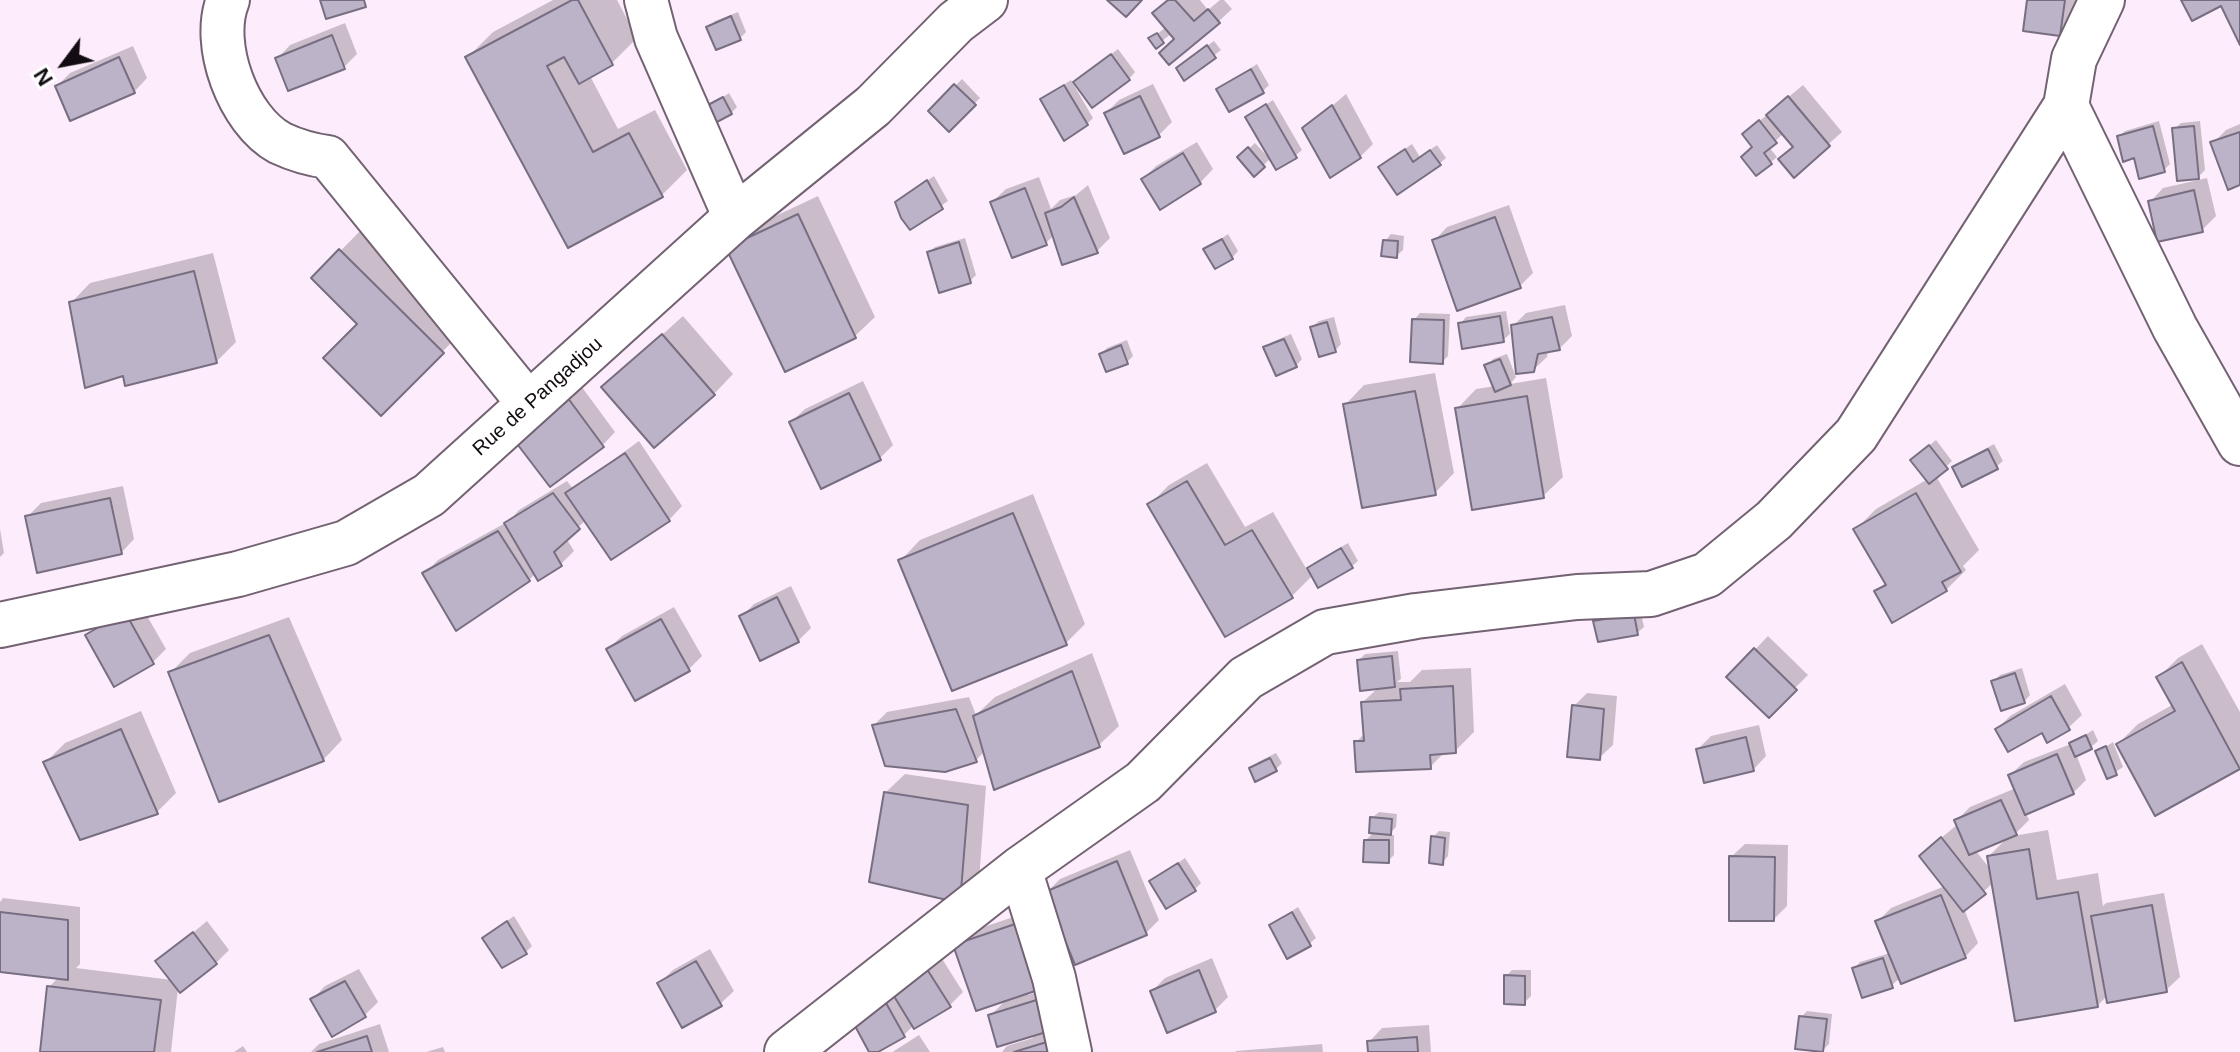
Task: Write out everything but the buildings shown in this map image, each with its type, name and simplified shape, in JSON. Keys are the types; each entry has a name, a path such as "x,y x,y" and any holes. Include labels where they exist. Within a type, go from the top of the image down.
{"street":[{"path":"228,0 223,13 224,44 231,81 252,117 279,142 328,157 335,164 529,404"},
{"path":"646,0 656,38 735,218"},
{"name":"Rue de Pangadjou","path":"0,625 238,574 346,543 429,495 735,218 873,106 956,22 985,0"},
{"path":"787,1052 1020,869 1143,782 1246,678 1325,632 1518,603 1651,594 1707,575 1774,520 1856,435 2066,106 2074,59 2102,0"},
{"path":"2066,106 2175,328 2240,443"},
{"path":"1020,869 1054,978 1070,1052"}]}
